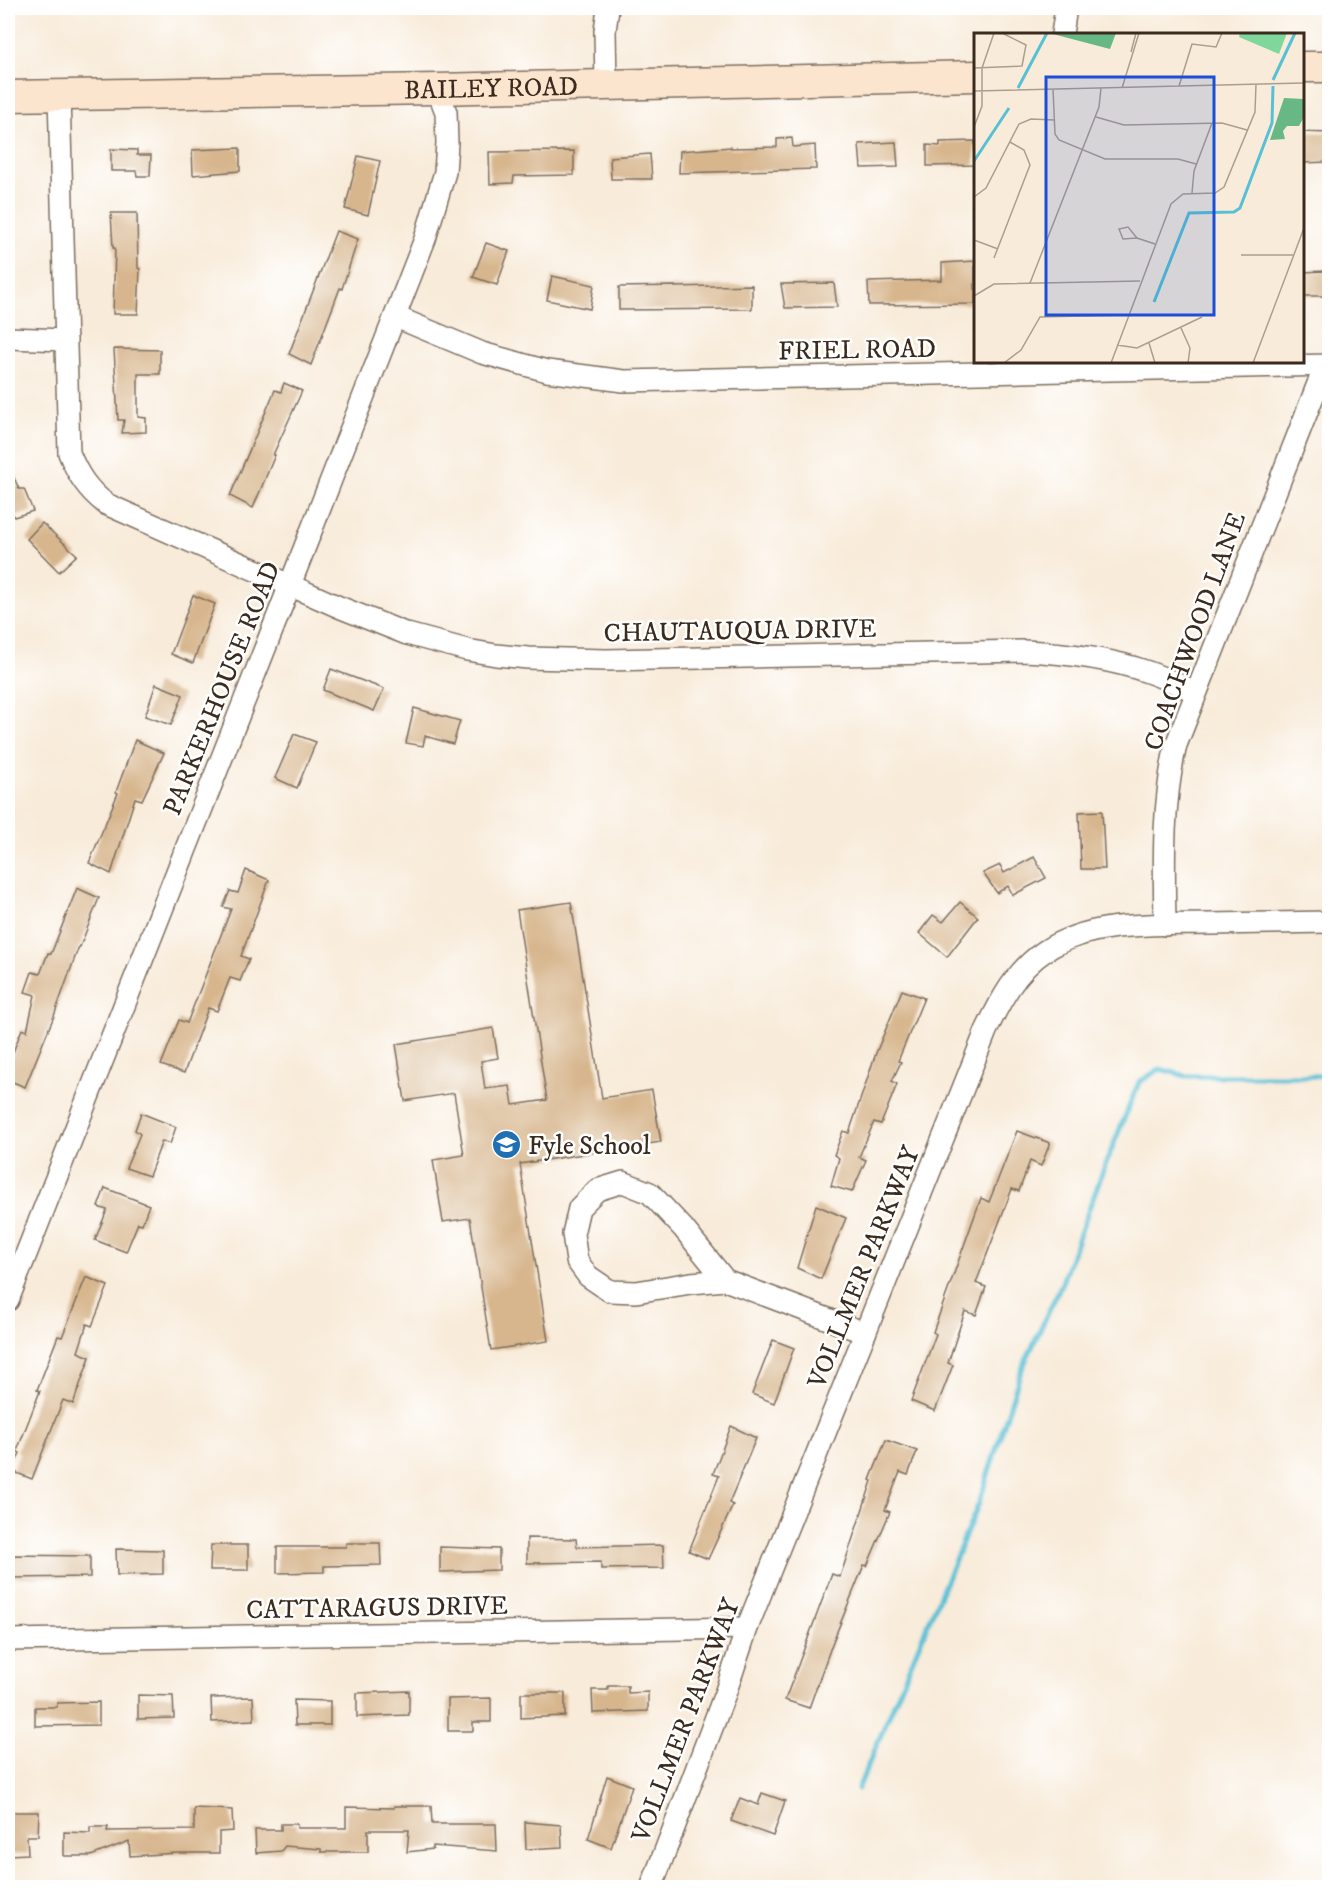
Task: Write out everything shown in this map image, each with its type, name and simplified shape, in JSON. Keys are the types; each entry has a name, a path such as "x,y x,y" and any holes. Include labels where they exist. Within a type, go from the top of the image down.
{"street":[{"path":"606,85 605,31 608,8"},
{"path":"1062,33 1066,8"},
{"path":"1304,68 1329,67"},
{"name":"BAILEY ROAD","path":"8,96 437,89 974,76"},
{"name":"PARKERHOUSE ROAD","path":"8,1300 396,317 425,238 445,172 446,112 437,89"},
{"name":"CHAUTAUQUA DRIVE","path":"59,95 69,453 78,473 91,492 106,504 407,634 437,643 496,655 606,660 1054,652 1111,661 1150,672 1196,692"},
{"name":"FRIEL ROAD","path":"396,317 482,353 547,371 624,381 1327,365"},
{"path":"8,338 66,340"},
{"name":"COACHWOOD LANE","path":"1165,925 1165,808 1176,746 1327,365"},
{"name":"VOLLMER PARKWAY","path":"651,1887 726,1691 747,1628 986,1031 1010,987 1025,968 1044,952 1066,940 1092,932 1165,925 1329,922"},
{"path":"725,1280 683,1228 650,1193 623,1182 597,1190 579,1208 573,1234 577,1261 588,1276 610,1291 636,1292 725,1280 866,1333"},
{"name":"CATTARAGUS DRIVE","path":"8,1640 747,1628"}],"building":[{"path":"1304,132 1329,133 1329,162 1304,163"},
{"path":"792,138 793,147 815,145 816,169 679,173 680,151 731,147 777,147 777,139"},
{"path":"974,141 974,165 927,166 927,145 940,146 940,142"},
{"path":"896,142 898,167 861,168 859,144"},
{"path":"240,148 240,171 193,175 192,150"},
{"path":"111,149 137,150 137,155 151,155 150,176 137,176 136,171 111,171"},
{"path":"574,151 574,175 514,176 513,183 490,184 489,152"},
{"path":"650,154 652,179 611,179 610,157"},
{"path":"358,156 380,161 368,215 345,209"},
{"path":"111,213 137,213 138,268 140,269 138,314 113,314 115,248 113,248"},
{"path":"336,231 358,239 342,289 340,288 311,365 289,354"},
{"path":"486,243 509,251 497,285 473,277"},
{"path":"974,261 974,304 869,305 868,282 942,280 942,263"},
{"path":"1325,271 1326,296 1304,296 1304,272"},
{"path":"552,276 594,285 590,309 547,300"},
{"path":"834,283 837,307 785,308 781,284"},
{"path":"752,285 752,309 619,310 619,287"},
{"path":"114,349 160,350 160,374 138,374 138,417 146,418 146,432 122,433 124,420 118,420"},
{"path":"284,383 302,391 273,455 275,455 253,508 230,496 275,390 281,392"},
{"path":"8,464 19,489 24,489 33,511 14,517 8,503"},
{"path":"42,523 77,555 59,572 27,539"},
{"path":"193,595 215,604 193,663 171,654"},
{"path":"331,669 384,689 374,711 323,690"},
{"path":"156,684 183,695 171,725 145,716"},
{"path":"414,708 460,721 453,744 425,736 423,746 406,743"},
{"path":"294,734 316,742 297,788 275,778"},
{"path":"135,740 164,753 142,800 135,798 111,874 89,863 118,793 116,792"},
{"path":"1102,811 1105,869 1081,869 1079,812"},
{"path":"1034,857 1046,878 1013,895 1008,886 997,893 983,873 1000,865 1004,873"},
{"path":"246,870 269,880 241,956 249,959 240,981 230,978 217,1011 208,1008 184,1073 161,1065 179,1020 187,1023 231,909 223,907 230,891 238,893"},
{"path":"77,888 99,898 25,1087 8,1080 8,1065 22,1029 27,1031 35,995 25,992 32,972 40,974 48,953 51,954"},
{"path":"571,902 602,1098 652,1090 661,1142 520,1164 548,1341 491,1350 470,1218 443,1222 433,1160 464,1155 454,1093 405,1101 396,1044 493,1028 498,1058 481,1061 485,1089 510,1086 513,1105 547,1100 517,910"},
{"path":"960,902 978,917 947,957 919,933 933,915 943,922"},
{"path":"902,990 924,998 898,1061 901,1062 892,1081 897,1084 881,1124 874,1122 859,1157 866,1160 852,1192 831,1186 839,1158 834,1155 843,1131 849,1133 876,1053"},
{"path":"141,1113 176,1127 170,1144 162,1141 149,1176 126,1168 140,1134 135,1130"},
{"path":"1017,1131 1050,1143 1041,1166 1030,1161 1019,1191 1012,1189 976,1283 986,1287 976,1315 965,1311 948,1363 953,1365 935,1411 911,1401 981,1198 989,1202"},
{"path":"105,1188 149,1205 142,1224 138,1223 126,1252 95,1240 107,1210 98,1207"},
{"path":"816,1205 846,1218 821,1279 797,1268"},
{"path":"86,1277 108,1286 92,1326 87,1324 78,1352 90,1357 73,1404 63,1400 32,1479 12,1471 20,1453 17,1451 58,1336 62,1337"},
{"path":"773,1340 794,1348 774,1403 752,1394"},
{"path":"731,1426 756,1438 729,1503 733,1505 708,1559 689,1551 719,1476 713,1474"},
{"path":"886,1440 917,1451 908,1475 900,1472 885,1510 890,1512 867,1566 864,1565 809,1708 785,1700 832,1574 840,1577 872,1481 870,1480"},
{"path":"527,1538 576,1539 577,1547 663,1545 664,1568 601,1569 601,1562 527,1563"},
{"path":"346,1543 380,1543 381,1565 324,1566 324,1572 277,1573 277,1547 346,1547"},
{"path":"211,1545 248,1545 248,1570 210,1570"},
{"path":"440,1547 499,1549 499,1570 440,1572"},
{"path":"116,1549 163,1550 163,1574 117,1575"},
{"path":"8,1555 90,1556 90,1577 8,1578"},
{"path":"608,1686 628,1686 628,1693 648,1692 648,1711 593,1713 592,1690 608,1690"},
{"path":"409,1691 409,1715 357,1717 357,1693"},
{"path":"521,1693 565,1693 565,1716 521,1718"},
{"path":"138,1695 173,1696 174,1718 138,1719"},
{"path":"253,1697 254,1720 212,1722 211,1698"},
{"path":"491,1698 491,1722 473,1722 473,1731 448,1731 448,1699"},
{"path":"294,1700 330,1701 330,1725 295,1725"},
{"path":"99,1702 99,1725 35,1726 35,1707 57,1707 57,1703"},
{"path":"607,1776 632,1786 611,1848 588,1839"},
{"path":"762,1793 785,1801 773,1836 731,1821 740,1798 758,1805"},
{"path":"394,1806 431,1806 432,1824 496,1824 497,1851 433,1846 433,1849 407,1852 409,1830 368,1830 368,1852 321,1852 321,1849 285,1846 281,1851 256,1853 255,1830 281,1830 281,1824 297,1824 297,1828 346,1828 346,1807 394,1808"},
{"path":"194,1808 232,1810 233,1831 219,1832 219,1853 130,1856 129,1841 91,1856 64,1856 64,1832 90,1833 90,1827 108,1827 107,1831 194,1830"},
{"path":"8,1812 39,1812 38,1836 27,1836 28,1854 8,1855"},
{"path":"525,1822 561,1825 562,1847 526,1849"}],"waterway":[{"path":"858,1789 979,1503 1021,1371 1061,1285 1104,1168 1139,1082 1160,1069 1186,1076 1330,1076"}],"place":[{"name":"Fyle School","path":"507,1145"}]}
